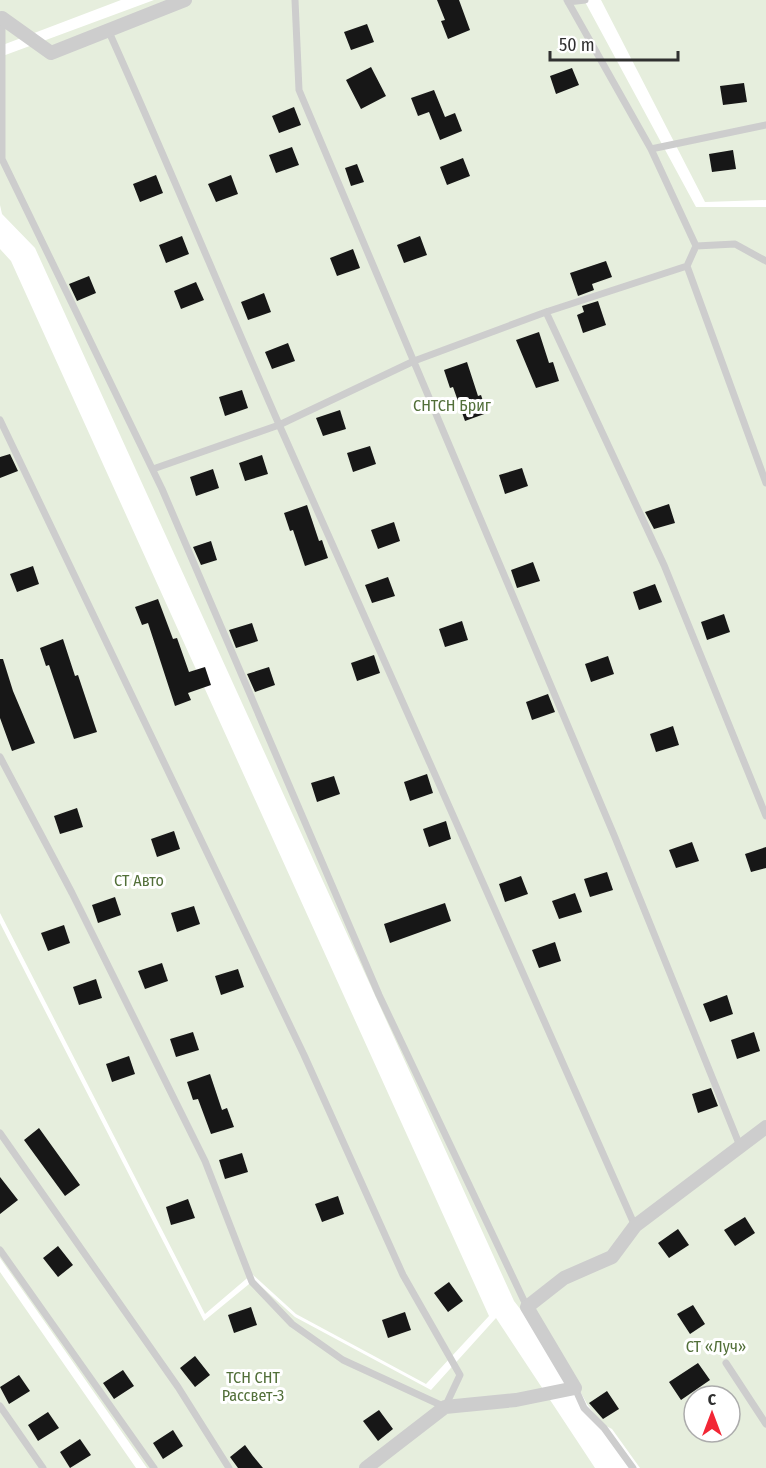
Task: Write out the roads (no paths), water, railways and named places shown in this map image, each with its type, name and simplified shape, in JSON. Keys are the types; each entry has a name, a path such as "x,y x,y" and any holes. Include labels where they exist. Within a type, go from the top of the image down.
{"street":[{"path":"1,15 51,53 109,32 185,0"},
{"path":"366,1468 445,1407 516,1400 575,1388 527,1307 564,1278 612,1257 635,1226 766,1127"}],"lane":[{"path":"295,0 300,90 614,835 740,1146"},
{"path":"585,0 567,1 651,149 696,246 687,266 766,483"},
{"path":"1,15 2,159 153,469 379,995 527,1307"},
{"path":"109,32 279,425 635,1226"},
{"path":"651,149 766,125"},
{"path":"696,246 735,244 766,261"},
{"path":"153,469 279,425 414,361 546,312 687,266"},
{"path":"546,312 664,565 766,816"},
{"path":"0,420 304,1055 404,1275 460,1375 445,1407 343,1360 292,1324 252,1282 205,1161 72,893 0,757"},
{"path":"0,1133 178,1387 229,1468"},
{"path":"0,1250 154,1468"},
{"path":"726,1363 766,1424"},
{"path":"575,1388 584,1408 604,1428 633,1468"},
{"path":"0,1406 43,1468"}],"park label":[{"name":"СНТСН Бриг","path":"452,405"},
{"name":"СТ Авто","path":"139,880"},
{"name":"СТ «Луч»","path":"716,1346"},
{"name":"ТСН СНТ Рассвет-3","path":"253,1386"}]}
